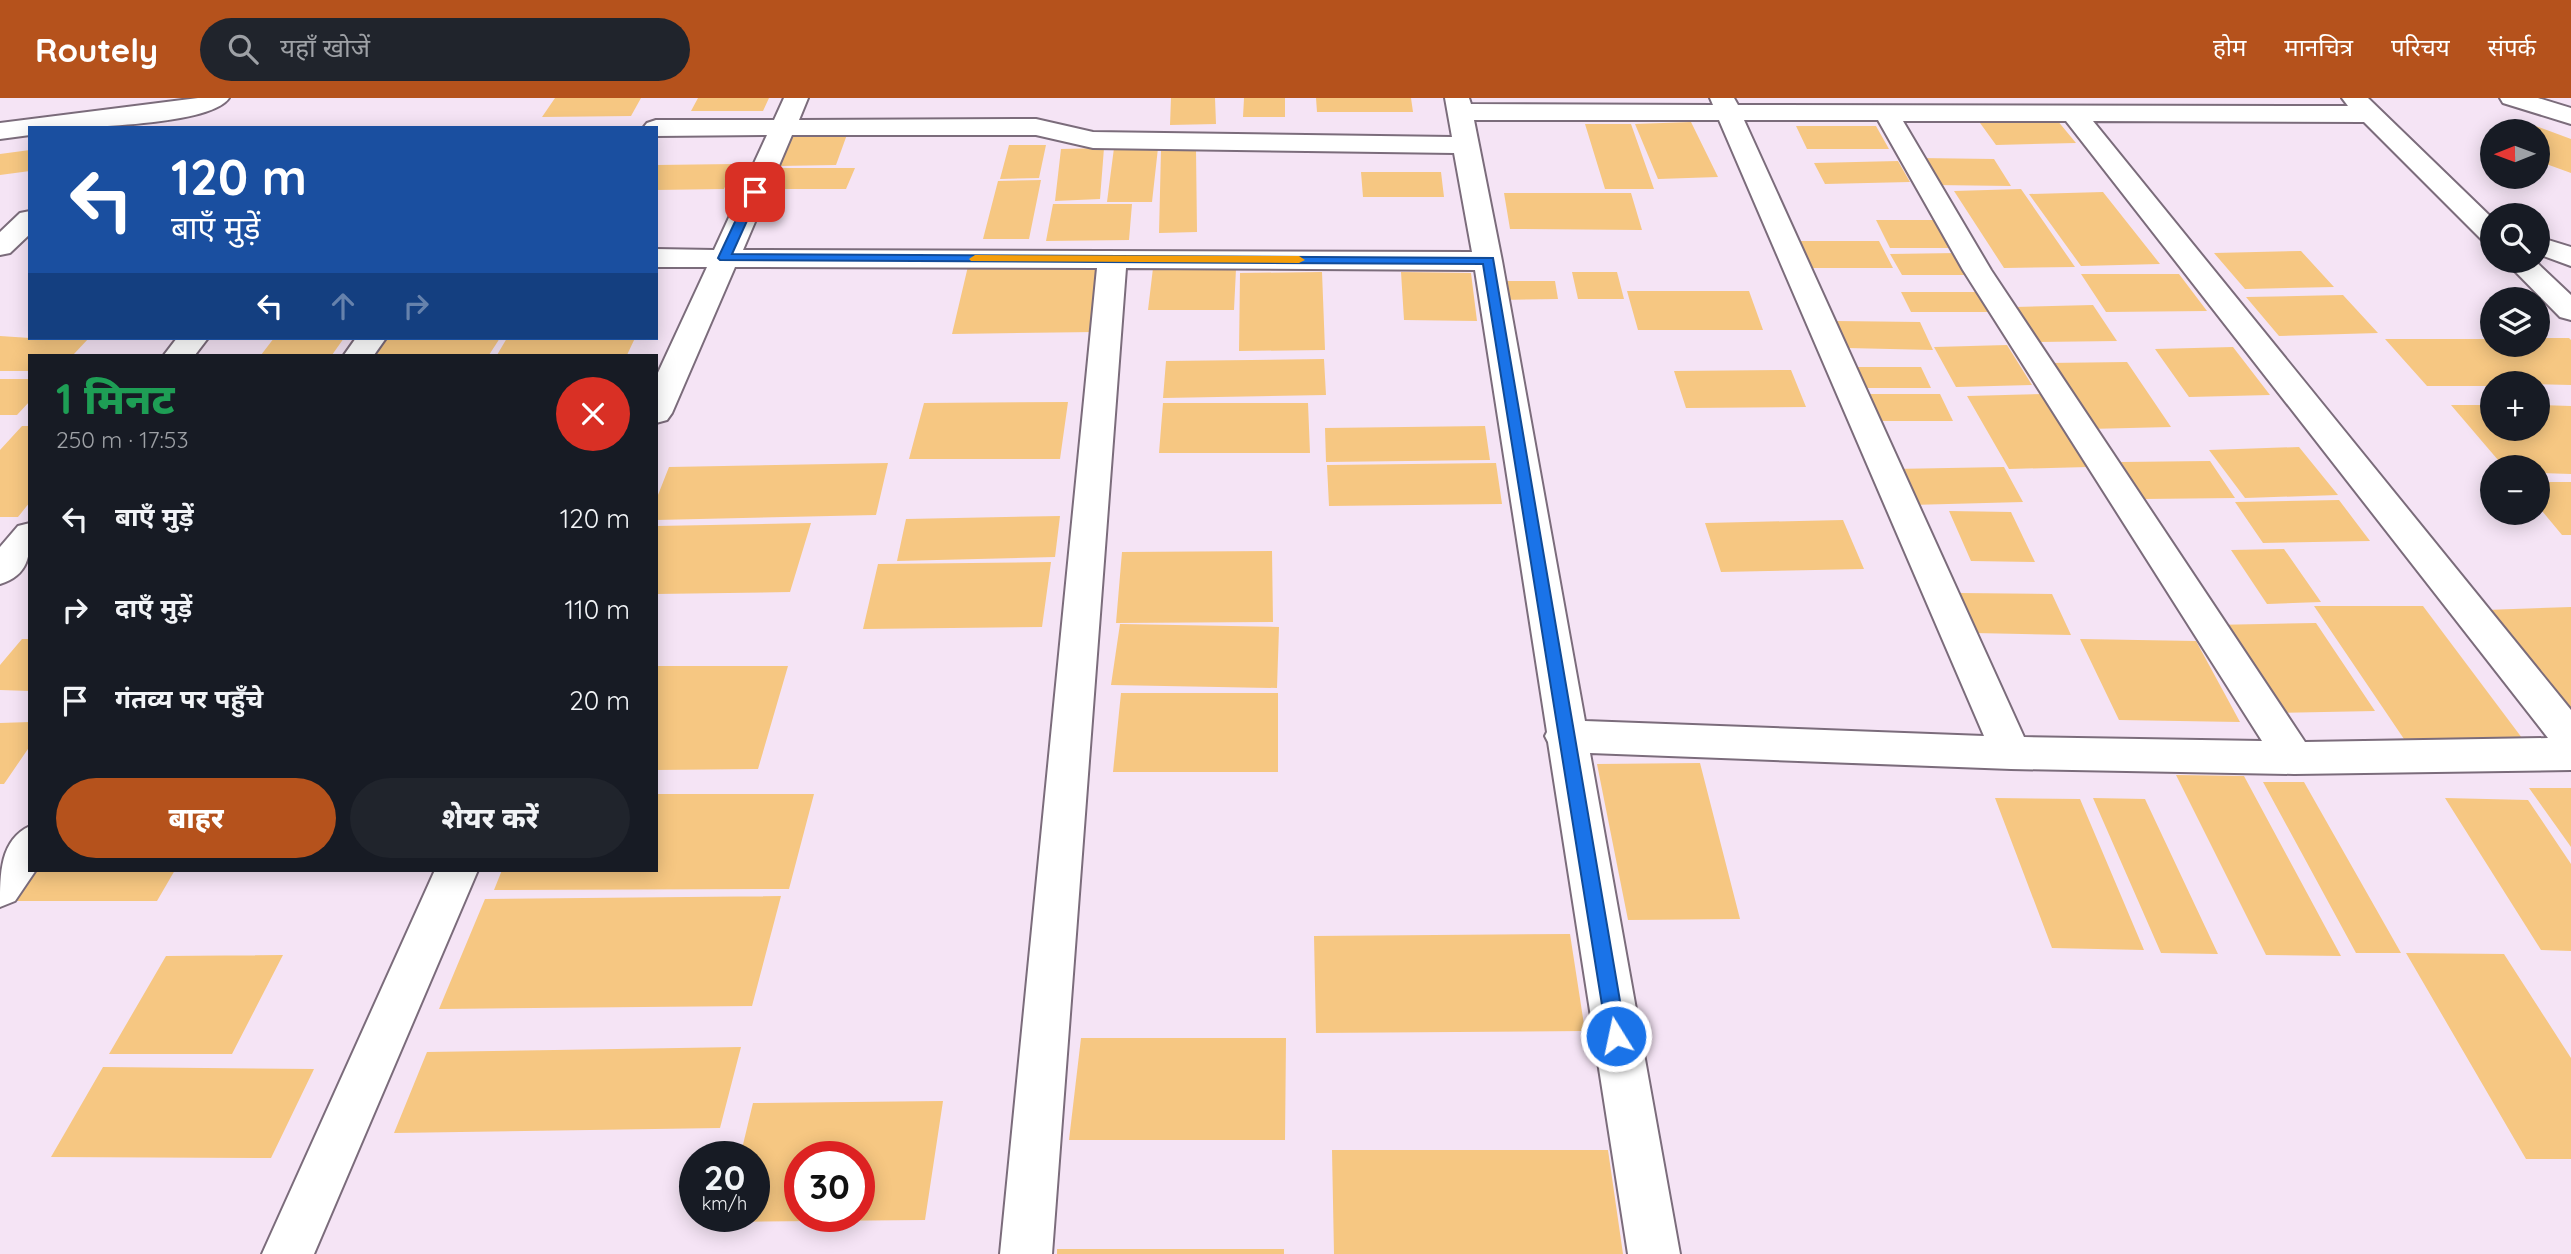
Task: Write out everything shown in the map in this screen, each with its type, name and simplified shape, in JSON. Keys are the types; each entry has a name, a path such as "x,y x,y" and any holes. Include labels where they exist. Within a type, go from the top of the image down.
{"street":[{"path":"658,408 796,98"},
{"path":"2512,98 2571,116"},
{"path":"658,128 1036,127 1093,140 1725,105 1886,113 2073,113 2361,106 2480,221"},
{"path":"1725,105 2011,753"},
{"path":"68,126 136,121 208,110"},
{"path":"1886,113 1977,270 2294,758"},
{"path":"2073,113 2571,739"},
{"path":"1461,118 1488,261 1565,736 1654,1254"},
{"path":"0,131 28,129"},
{"path":"0,247 28,221"},
{"path":"2550,249 2571,257"},
{"path":"658,258 1488,261"},
{"path":"1026,1254 1112,259"},
{"path":"2531,273 2571,311"},
{"path":"180,354 191,340"},
{"path":"0,571 28,537"},
{"path":"1565,736 2011,753 2294,758 2571,754"},
{"path":"0,888 28,847"},
{"path":"288,1254 455,872"}],"building":[{"path":"555,98 641,98 631,116 542,117"},
{"path":"698,98 769,98 763,111 691,111"},
{"path":"1171,98 1215,98 1216,124 1170,125"},
{"path":"1244,98 1285,98 1285,117 1243,117"},
{"path":"1316,98 1411,98 1413,112 1317,112"},
{"path":"2052,114 2076,143 1996,145 1975,116"},
{"path":"1691,122 1718,177 1658,179 1635,124"},
{"path":"1585,124 1631,124 1654,189 1605,189"},
{"path":"1796,126 1876,126 1889,149 1807,149"},
{"path":"849,129 836,165 779,166 794,130"},
{"path":"2550,131 2571,139 2571,173 2550,165"},
{"path":"1009,145 1046,145 1039,178 1000,179"},
{"path":"1104,148 1100,199 1055,201 1061,149"},
{"path":"1114,148 1158,148 1152,202 1107,202"},
{"path":"1196,149 1197,232 1159,233 1161,150"},
{"path":"28,150 28,171 0,175 0,154"},
{"path":"1919,158 1994,159 2011,186 1935,185"},
{"path":"1898,161 1910,182 1825,184 1814,163"},
{"path":"735,164 724,189 658,190 658,165"},
{"path":"781,168 855,168 846,189 771,189"},
{"path":"1361,172 1441,172 1444,197 1363,197"},
{"path":"1041,180 1029,239 983,239 998,181"},
{"path":"2021,189 2075,267 2004,268 1954,191"},
{"path":"2103,192 2160,264 2081,266 2029,194"},
{"path":"1504,193 1631,193 1642,230 1510,229"},
{"path":"1053,204 1132,204 1129,240 1046,241"},
{"path":"1876,220 1942,220 1958,248 1890,248"},
{"path":"1796,241 1879,241 1893,268 1808,268"},
{"path":"2301,251 2334,287 2245,289 2214,253"},
{"path":"1957,253 1970,275 1902,275 1890,254"},
{"path":"1104,261 1095,332 952,334 969,262"},
{"path":"1153,268 1236,269 1234,310 1148,310"},
{"path":"1322,272 1325,350 1239,351 1240,273"},
{"path":"1401,272 1471,273 1477,321 1404,320"},
{"path":"1572,272 1617,272 1624,299 1578,299"},
{"path":"2081,274 2179,274 2207,311 2106,312"},
{"path":"1496,281 1555,281 1558,299 1500,300"},
{"path":"1627,291 1749,291 1763,330 1638,330"},
{"path":"1901,292 1978,292 1989,312 1911,312"},
{"path":"2343,295 2378,333 2279,336 2246,297"},
{"path":"2093,305 2117,341 2038,342 2015,307"},
{"path":"1836,321 1920,322 1933,350 1847,348"},
{"path":"0,336 28,338 28,340 87,340 74,354 28,354 28,371 0,371"},
{"path":"2550,338 2569,338 2571,385 2550,384 2550,371 2480,371 2480,386 2427,386 2385,339 2480,339 2480,357 2550,357"},
{"path":"272,340 343,340 333,354 262,354"},
{"path":"385,340 499,340 490,354 375,354"},
{"path":"506,340 634,340 627,354 498,354"},
{"path":"2007,345 2032,385 1956,387 1934,347"},
{"path":"2233,347 2270,395 2189,397 2155,349"},
{"path":"1324,359 1326,395 1163,398 1166,361"},
{"path":"2127,362 2171,427 2088,429 2047,363"},
{"path":"1849,367 1921,367 1931,388 1858,388"},
{"path":"1791,370 1806,407 1686,408 1674,371"},
{"path":"0,379 28,379 28,403 17,415 0,415"},
{"path":"1856,394 1940,394 1953,421 1867,421"},
{"path":"2043,394 2088,467 2009,469 1967,396"},
{"path":"1068,402 1060,459 909,459 924,403"},
{"path":"1163,403 1308,403 1310,453 1159,453"},
{"path":"2451,405 2480,405 2480,439"},
{"path":"2550,405 2571,406 2571,474 2550,473 2550,455 2494,455 2482,441 2550,441"},
{"path":"22,426 28,426 28,504 18,517 0,517 0,450"},
{"path":"1485,426 1490,460 1326,462 1325,428"},
{"path":"2299,447 2338,495 2245,498 2209,450"},
{"path":"2210,461 2235,498 2143,499 2121,462"},
{"path":"888,463 876,515 658,520 658,495 669,467"},
{"path":"1496,463 1502,504 1329,506 1327,465"},
{"path":"2004,467 2023,502 1911,505 1893,469"},
{"path":"2550,482 2571,482 2571,535 2562,535 2550,520"},
{"path":"2339,500 2370,541 2263,543 2235,502"},
{"path":"1949,511 2011,512 2035,562 1971,561"},
{"path":"1060,516 1055,557 897,561 906,519"},
{"path":"1843,520 1864,569 1721,572 1705,523"},
{"path":"811,523 790,592 658,594 658,526"},
{"path":"2284,549 2321,602 2267,604 2231,550"},
{"path":"1272,551 1273,622 1116,623 1122,552"},
{"path":"1051,562 1042,627 863,629 878,564"},
{"path":"1959,593 2052,594 2071,635 1974,633"},
{"path":"2314,606 2423,606 2522,738 2404,739"},
{"path":"2571,607 2571,715 2485,610"},
{"path":"2316,623 2375,711 2266,713 2212,625"},
{"path":"1120,624 1279,627 1277,688 1111,685"},
{"path":"22,639 28,639 28,691 0,690 0,665"},
{"path":"2080,639 2196,641 2240,722 2119,720"},
{"path":"658,666 788,666 758,769 658,770"},
{"path":"1121,693 1278,693 1278,772 1113,772"},
{"path":"28,722 28,749 4,784 0,784 0,723"},
{"path":"1700,763 1740,919 1628,920 1597,764"},
{"path":"2176,775 2244,776 2341,956 2266,955"},
{"path":"2263,782 2304,782 2401,953 2356,953"},
{"path":"2529,788 2571,788 2571,847"},
{"path":"658,794 814,794 789,889 494,890 501,872 658,872"},
{"path":"1995,798 2080,799 2144,950 2052,948"},
{"path":"2093,798 2145,799 2218,954 2161,953"},
{"path":"2445,798 2528,800 2571,864 2571,951 2541,950"},
{"path":"28,872 174,872 157,901 2,901"},
{"path":"781,896 752,1006 439,1009 485,899"},
{"path":"1570,934 1585,1031 1316,1033 1314,936"},
{"path":"2406,953 2504,954 2571,1058 2571,1159 2526,1159"},
{"path":"283,955 232,1054 109,1054 166,956"},
{"path":"1081,1038 1286,1038 1285,1140 1069,1140"},
{"path":"741,1047 720,1128 394,1133 427,1052"},
{"path":"103,1067 314,1069 271,1158 51,1157"},
{"path":"943,1101 925,1220 875,1220 875,1141 784,1141 784,1221 770,1222 770,1141 744,1141 753,1103"},
{"path":"1332,1150 1608,1150 1623,1254 1334,1254"},
{"path":"1057,1249 1284,1249 1284,1254 1057,1254"}],"slow traffic":[{"path":"975,259 1299,260"}],"route":[{"path":"755,192 724,258 1488,261 1616,1036"}]}
